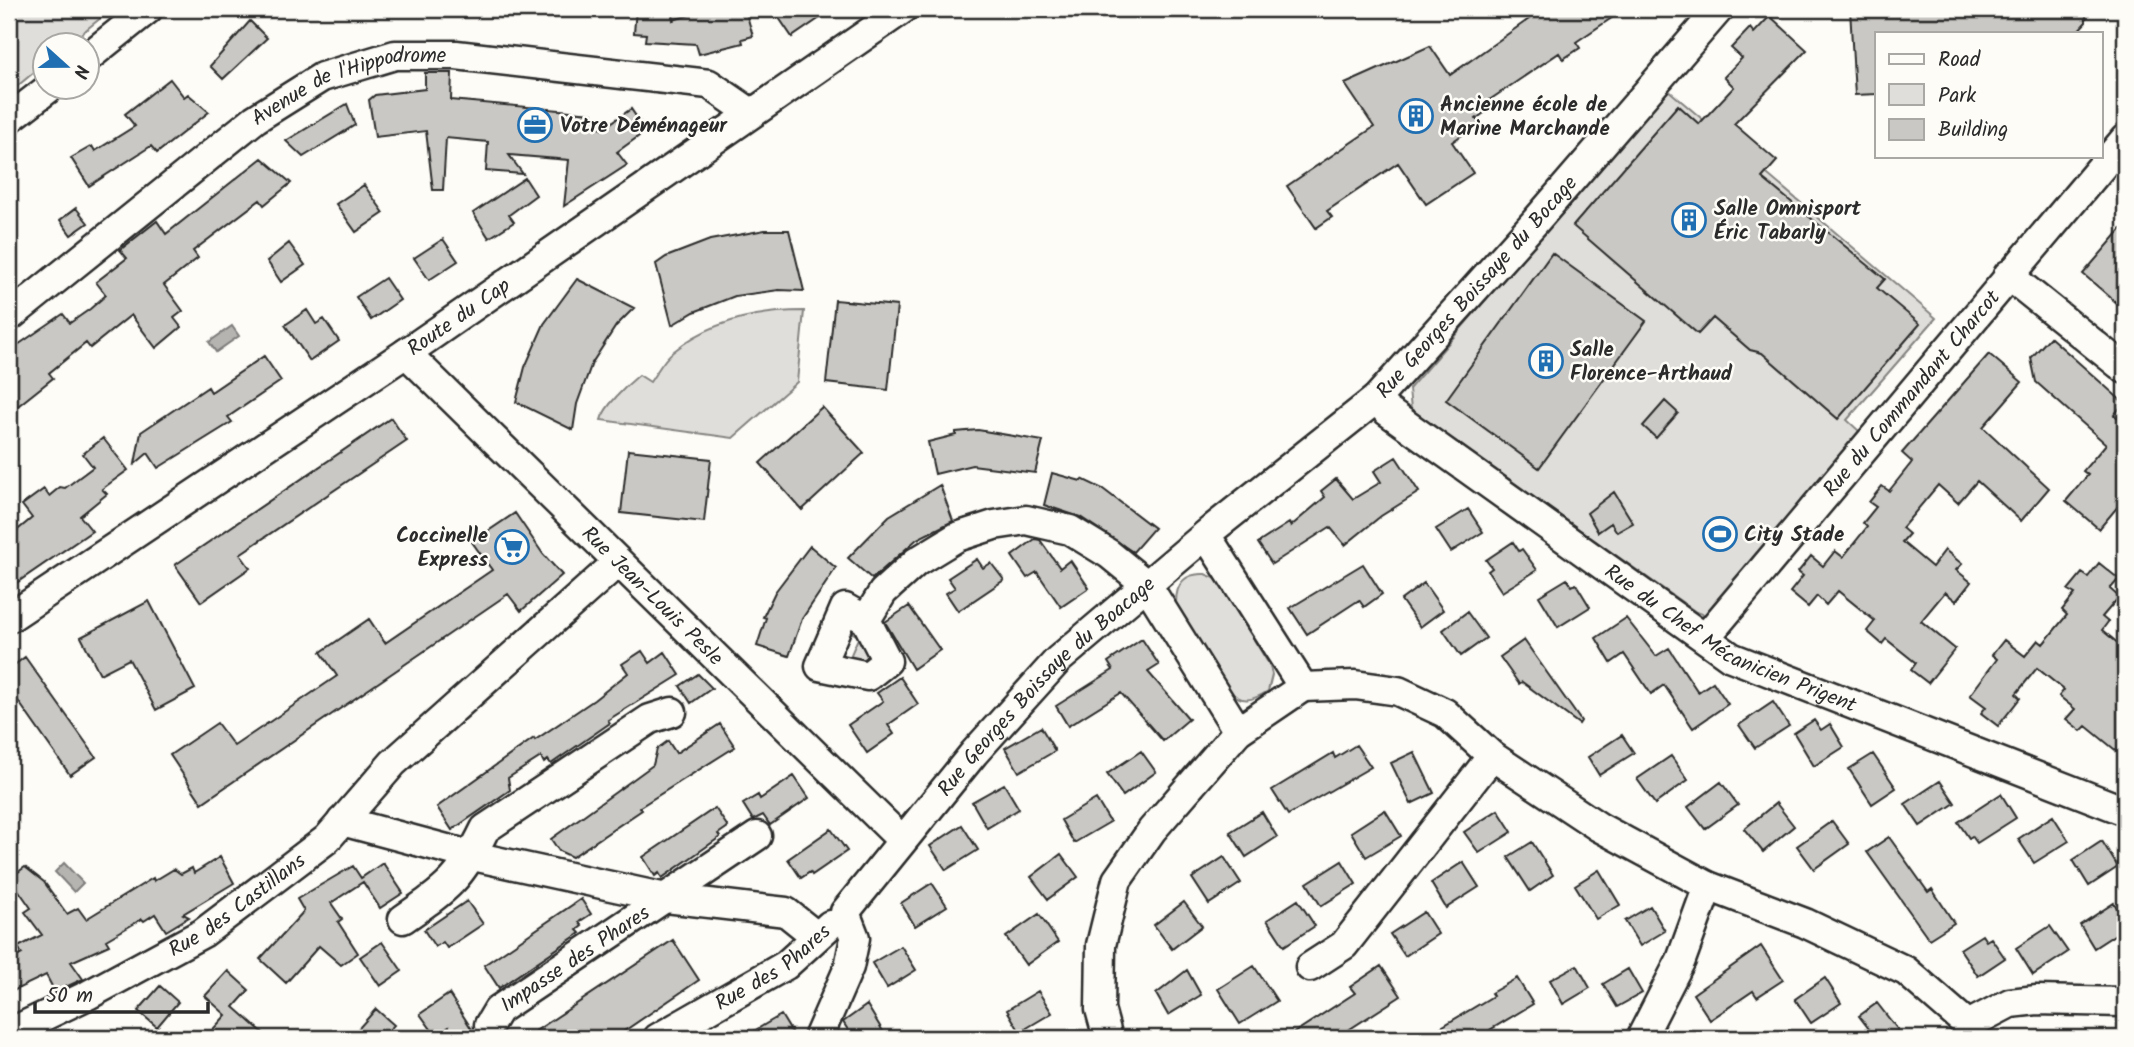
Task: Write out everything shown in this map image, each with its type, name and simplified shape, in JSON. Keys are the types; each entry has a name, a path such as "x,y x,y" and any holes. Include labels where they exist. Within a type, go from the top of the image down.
{"street":[{"path":"102,46 148,9"},
{"name":"Route du Cap","path":"9,618 406,353 903,9"},
{"name":"Rue Georges Boissaye du Bocage","path":"1147,585 1376,399 1534,223 1719,9"},
{"name":"Avenue de l'Hippodrome","path":"9,317 255,119 322,77 395,55 456,55 709,83 751,113"},
{"path":"9,119 32,101"},
{"name":"Rue du Commandant Charcot","path":"1704,638 2125,139"},
{"name":"Rue du Commandant Charcot","path":"2008,275 2125,369"},
{"name":"Rue Jean-Louis Pesle","path":"406,353 902,840"},
{"name":"Rue du Chef Mécanicien Prigent","path":"1376,399 1387,411 1731,657 2125,811"},
{"name":"Rue Georges Boissaye du Boacage","path":"845,912 974,753 1058,660 1147,585 1109,554 1070,530 1027,520 994,525 957,537 916,562 883,592 866,620"},
{"path":"1206,535 1303,687"},
{"name":"Rue des Castillans","path":"9,1033 88,995 203,933 327,839 393,763 618,562"},
{"path":"1147,585 1238,731"},
{"path":"1108,1038 1100,1009 1101,945 1117,880 1152,830 1238,731 1303,687 1354,685 1398,691 1445,713 1492,756 1599,827 1707,886 1805,923 1906,971 1971,1032 2010,1003 2037,1000 2122,1002"},
{"path":"403,919 449,887 472,856 485,829 650,719 672,712"},
{"path":"1310,967 1344,945 1492,756"},
{"path":"342,821 472,856 666,898 786,912 816,936"},
{"path":"666,898 757,836"},
{"path":"1628,1038 1646,1028 1681,960 1707,886"},
{"name":"Impasse des Phares","path":"489,1025 498,1010 666,898"},
{"path":"818,1038 849,967 855,938 845,912"},
{"name":"Rue des Phares","path":"658,1038 786,965 845,912"}],"green space":[{"path":"9,9 112,9 83,32 32,32 32,74 9,93"},
{"path":"1667,89 1936,318 1847,420 1859,431 1715,611 1706,615 1696,612 1411,410 1409,389"},
{"path":"804,311 797,382 733,438 601,420 611,402 634,379 639,375 650,382 670,354 703,332 752,316"},
{"path":"1205,574 1217,579 1270,666 1272,675 1268,691 1257,697 1247,700 1228,690 1176,603 1180,585 1187,577"},
{"path":"854,626 870,656 857,664 849,659 859,636 844,629"}],"shaded area":[{"path":"232,326 239,336 216,352 209,342"},
{"path":"64,863 83,883 74,892 55,872"}],"building":[{"path":"636,9 674,9 673,20 709,9 745,9 753,36 742,39 743,43 699,54 696,44 645,41 646,34 634,33"},
{"path":"773,9 833,9 792,37"},
{"name":"Ancienne école de Marine Marchande","path":"1543,9 1625,9 1576,42 1580,48 1563,59 1559,53 1488,101 1492,107 1476,119 1479,123 1452,142 1473,173 1426,204 1398,163 1327,211 1332,217 1316,228 1287,186 1374,127 1345,84 1430,46 1450,75"},
{"path":"1850,9 2086,9 2086,22 2077,32 1875,32 1875,94 1855,95"},
{"path":"1770,16 1807,50 1734,124 1777,161 1762,178 1885,279 1877,288 1920,324 1838,419 1762,353 1750,350 1713,318 1698,334 1573,226 1678,105 1699,124 1734,87 1724,77 1742,58 1731,48 1750,28 1754,33"},
{"path":"250,21 267,38 223,79 210,66"},
{"path":"425,73 452,73 451,100 592,113 602,129 631,109 646,131 617,152 627,165 564,206 569,160 509,155 523,174 486,171 488,142 446,138 443,190 433,190 426,131 375,137 369,100 375,95 425,89"},
{"path":"170,79 184,97 188,94 209,112 157,153 151,146 89,186 71,158 92,146 95,151 135,126 125,114"},
{"path":"347,104 355,125 303,157 286,141"},
{"path":"262,158 291,183 264,205 260,200 193,251 198,258 164,285 183,311 174,318 181,327 156,348 131,315 90,348 86,343 49,373 53,378 9,413 9,351 63,314 70,323 90,309 106,295 96,282 127,258 120,250 157,221 166,234"},
{"path":"525,178 536,195 509,215 514,222 489,238 473,213"},
{"path":"364,185 384,213 356,232 336,204"},
{"path":"76,208 88,223 71,235 60,220"},
{"path":"2125,225 2125,310 2083,274"},
{"path":"765,230 789,230 804,291 779,290 735,296 694,312 672,325 656,264 666,257 710,240"},
{"path":"443,239 458,261 429,280 414,258"},
{"path":"289,243 305,265 281,282 267,261"},
{"name":"Salle Florence-Arthaud","path":"1552,253 1646,321 1539,468 1446,400"},
{"path":"385,278 400,300 371,320 356,297"},
{"path":"577,279 634,308 616,326 592,363 577,404 573,430 516,402 525,367 544,324"},
{"path":"835,300 897,306 888,390 826,383"},
{"path":"307,310 316,324 324,319 339,341 310,361 285,325"},
{"path":"2050,337 2124,403 2114,415 2125,422 2125,498 2099,529 2066,501 2088,475 2083,471 2106,444 2036,382 2031,358"},
{"path":"1989,354 2022,382 1983,427 2049,488 2021,521 1977,481 1958,503 1938,485 1902,528 1909,534 1902,542 1932,567 1945,550 1962,564 1956,570 1971,582 1956,601 1945,592 1921,621 1955,649 1928,683 1911,670 1916,663 1886,639 1882,644 1867,631 1875,621 1838,591 1826,605 1817,596 1808,607 1790,592 1803,576 1798,572 1811,556 1823,566 1835,551 1843,557 1867,527 1863,523 1876,507 1869,502 1882,486 1889,491 1912,462 1902,453"},
{"path":"264,356 281,381 228,417 232,422 158,468 148,453 135,464 141,432 208,387 211,392"},
{"path":"1665,401 1678,413 1656,438 1643,426"},
{"path":"822,407 864,453 802,510 760,463"},
{"path":"391,418 407,441 240,554 250,568 201,602 175,565"},
{"path":"978,430 1043,441 1035,473 972,465 935,474 928,442 956,435 956,432"},
{"path":"103,438 128,470 102,489 107,494 80,516 92,531 9,588 9,537 32,518 22,505 44,489 49,496 60,487 65,488 93,467 83,454"},
{"path":"628,450 711,459 704,522 621,513"},
{"path":"1396,457 1419,492 1381,516 1345,545 1330,527 1272,564 1258,543 1289,523 1291,526 1325,497 1321,491 1336,479 1353,499 1381,482 1374,471"},
{"path":"1052,473 1081,481 1082,479 1103,489 1154,528 1133,552 1080,517 1044,505"},
{"path":"940,485 953,521 917,539 872,579 848,558 889,516"},
{"path":"1614,492 1633,523 1617,532 1611,523 1598,532 1587,513"},
{"path":"1468,509 1483,532 1451,552 1436,529"},
{"path":"515,513 543,554 562,575 521,611 508,594 202,803 170,755 217,723 234,746 337,676 321,652 369,619 385,643 492,570 472,542"},
{"path":"1035,539 1040,540 1060,568 1070,560 1089,588 1061,607 1037,572 1027,578 1012,556"},
{"path":"1513,542 1519,551 1522,549 1537,570 1502,592 1488,571 1492,568 1486,560"},
{"path":"810,546 836,568 802,619 789,656 757,646 766,618 763,617 775,592"},
{"path":"977,559 983,568 991,563 1004,580 958,611 946,593 955,588 948,578"},
{"path":"2099,563 2119,579 2110,589 2119,597 2102,617 2108,622 2102,630 2125,649 2125,758 2086,726 2081,731 2066,719 2075,709 2059,696 2064,690 2037,668 2016,694 2020,698 1998,726 1981,713 1986,707 1970,695 1997,659 1992,655 2004,640 2025,656 2038,640 2043,644 2067,615 2062,610 2075,594 2068,590 2082,573 2088,577"},
{"path":"1363,564 1382,594 1364,607 1359,600 1307,634 1290,608"},
{"path":"1567,579 1572,586 1576,584 1590,607 1558,627 1539,596"},
{"path":"1424,583 1443,610 1420,627 1401,600"},
{"path":"149,601 195,689 156,710 129,659 100,674 81,637"},
{"path":"909,606 940,650 913,669 885,622"},
{"path":"1467,612 1486,638 1461,656 1443,630"},
{"path":"1626,618 1656,656 1669,648 1698,692 1713,682 1728,704 1693,728 1664,685 1651,694 1624,654 1611,663 1596,638"},
{"path":"1142,639 1159,665 1148,672 1189,719 1163,741 1121,693 1068,726 1056,706 1113,670 1108,662"},
{"path":"1524,640 1581,721 1579,724 1522,682 1519,684 1500,657"},
{"path":"642,651 650,663 665,652 680,675 608,720 610,723 551,764 548,760 544,763 541,757 508,778 510,790 452,830 437,807 534,738 535,740 594,700 628,673 622,664"},
{"path":"25,657 96,757 70,775 9,688 9,669"},
{"path":"698,674 712,688 691,703 680,686"},
{"path":"900,677 918,704 888,725 894,734 867,753 848,725 883,701 877,693"},
{"path":"1773,702 1789,726 1755,748 1739,725"},
{"path":"1814,720 1821,730 1830,724 1844,747 1814,766 1794,733"},
{"path":"720,724 735,747 640,807 642,810 572,857 559,851 551,839 653,765 657,749 668,741 676,753"},
{"path":"1041,727 1055,751 1019,772 1005,748"},
{"path":"1622,735 1634,753 1599,775 1588,757"},
{"path":"1356,745 1371,767 1288,815 1272,790 1333,753 1335,758"},
{"path":"1141,751 1156,772 1123,796 1107,774"},
{"path":"1414,752 1434,793 1411,804 1391,763"},
{"path":"1873,754 1896,788 1872,804 1849,769"},
{"path":"1671,756 1688,780 1655,804 1637,779"},
{"path":"794,776 809,798 770,825 763,815 753,820 743,804 758,795 760,799"},
{"path":"1940,781 1955,803 1920,826 1905,804"},
{"path":"1721,782 1738,805 1705,829 1688,807"},
{"path":"1004,784 1019,809 987,828 972,802"},
{"path":"2001,794 2016,818 1977,843 1972,836 1969,838 1958,822"},
{"path":"1096,799 1110,822 1074,843 1061,820"},
{"path":"1776,803 1794,826 1763,852 1744,829"},
{"path":"715,808 728,827 718,834 720,837 662,878 659,873 655,876 643,857"},
{"path":"1385,810 1401,836 1366,857 1351,832"},
{"path":"1498,810 1512,832 1479,853 1464,832"},
{"path":"1262,812 1277,837 1246,857 1230,832"},
{"path":"2053,816 2069,841 2034,863 2018,839"},
{"path":"1832,821 1849,844 1814,869 1797,846"},
{"path":"962,825 978,850 946,870 930,846"},
{"path":"831,829 847,851 812,875 810,872 801,878 788,859"},
{"path":"1889,837 1928,892 1932,889 1954,923 1929,939 1867,852"},
{"path":"2102,841 2118,867 2089,886 2073,860"},
{"path":"1532,842 1553,875 1530,891 1508,857"},
{"path":"1061,854 1078,877 1048,899 1031,877"},
{"path":"220,857 234,883 183,914 189,917 166,931 155,914 144,921 142,919 106,940 109,945 71,962 83,979 55,992 46,975 9,993 9,961 22,954 18,947 42,935 25,912 31,908 10,878 25,867 44,882 67,914 78,908 86,919 153,878 154,881 174,869 181,874 192,868 194,873"},
{"path":"1224,857 1241,883 1209,904 1192,878"},
{"path":"1342,861 1356,884 1321,906 1307,883"},
{"path":"1463,862 1479,887 1446,908 1431,883"},
{"path":"383,863 403,893 380,908 363,882 331,903 342,919 338,922 358,953 341,965 319,946 286,983 260,959 304,911 297,899 353,866 361,878"},
{"path":"1599,870 1620,905 1596,919 1575,885"},
{"path":"932,883 947,906 915,926 901,903"},
{"path":"581,899 591,914 579,922 582,926 577,930 580,933 499,988 484,965"},
{"path":"1298,900 1315,926 1284,946 1267,920"},
{"path":"467,901 483,924 447,948 443,942 435,947 424,930"},
{"path":"1184,902 1202,926 1172,949 1154,925"},
{"path":"2114,903 2125,920 2125,928 2094,948 2080,925"},
{"path":"1650,906 1665,931 1640,946 1625,921"},
{"path":"1424,912 1438,934 1405,956 1390,934"},
{"path":"1039,914 1058,942 1026,965 1006,937"},
{"path":"2050,926 2068,952 2033,975 2016,948"},
{"path":"1982,935 1986,941 1991,938 2005,958 1978,976 1960,949"},
{"path":"673,940 699,980 614,1038 525,1038"},
{"path":"382,942 402,971 380,986 360,957"},
{"path":"901,946 916,970 887,988 872,963"},
{"path":"1761,946 1783,980 1757,997 1753,991 1710,1020 1693,994"},
{"path":"1577,965 1590,988 1563,1004 1550,980"},
{"path":"1254,966 1277,1001 1240,1024 1218,989"},
{"path":"1381,966 1401,996 1336,1038 1286,1038 1355,993 1350,987"},
{"path":"1628,969 1642,993 1617,1007 1603,984"},
{"path":"1187,970 1201,995 1168,1015 1156,994"},
{"path":"228,971 249,990 234,1007 269,1038 205,1038 226,1015 205,996"},
{"path":"1517,978 1533,1004 1490,1030 1494,1038 1423,1038 1493,996 1491,993"},
{"path":"1825,978 1841,1003 1811,1023 1795,999"},
{"path":"160,986 178,1002 157,1027 138,1011"},
{"path":"1038,991 1052,1013 1020,1032 1007,1010"},
{"path":"449,994 479,1038 456,1038 449,1027 436,1036 420,1014"},
{"path":"1877,1003 1898,1030 1887,1038 1876,1038 1859,1016"},
{"path":"867,1005 887,1038 853,1038 843,1022"},
{"path":"376,1009 394,1025 382,1038 350,1038"},
{"path":"781,1015 795,1038 742,1038"}],"place":[{"name":"Ancienne école de Marine Marchande","path":"1416,116"},
{"name":"Votre Déménageur","path":"535,125"},
{"name":"Salle Omnisport Éric Tabarly","path":"1689,220"},
{"name":"Salle Florence-Arthaud","path":"1546,361"},
{"name":"City Stade","path":"1720,534"},
{"name":"Coccinelle Express","path":"512,547"}]}
